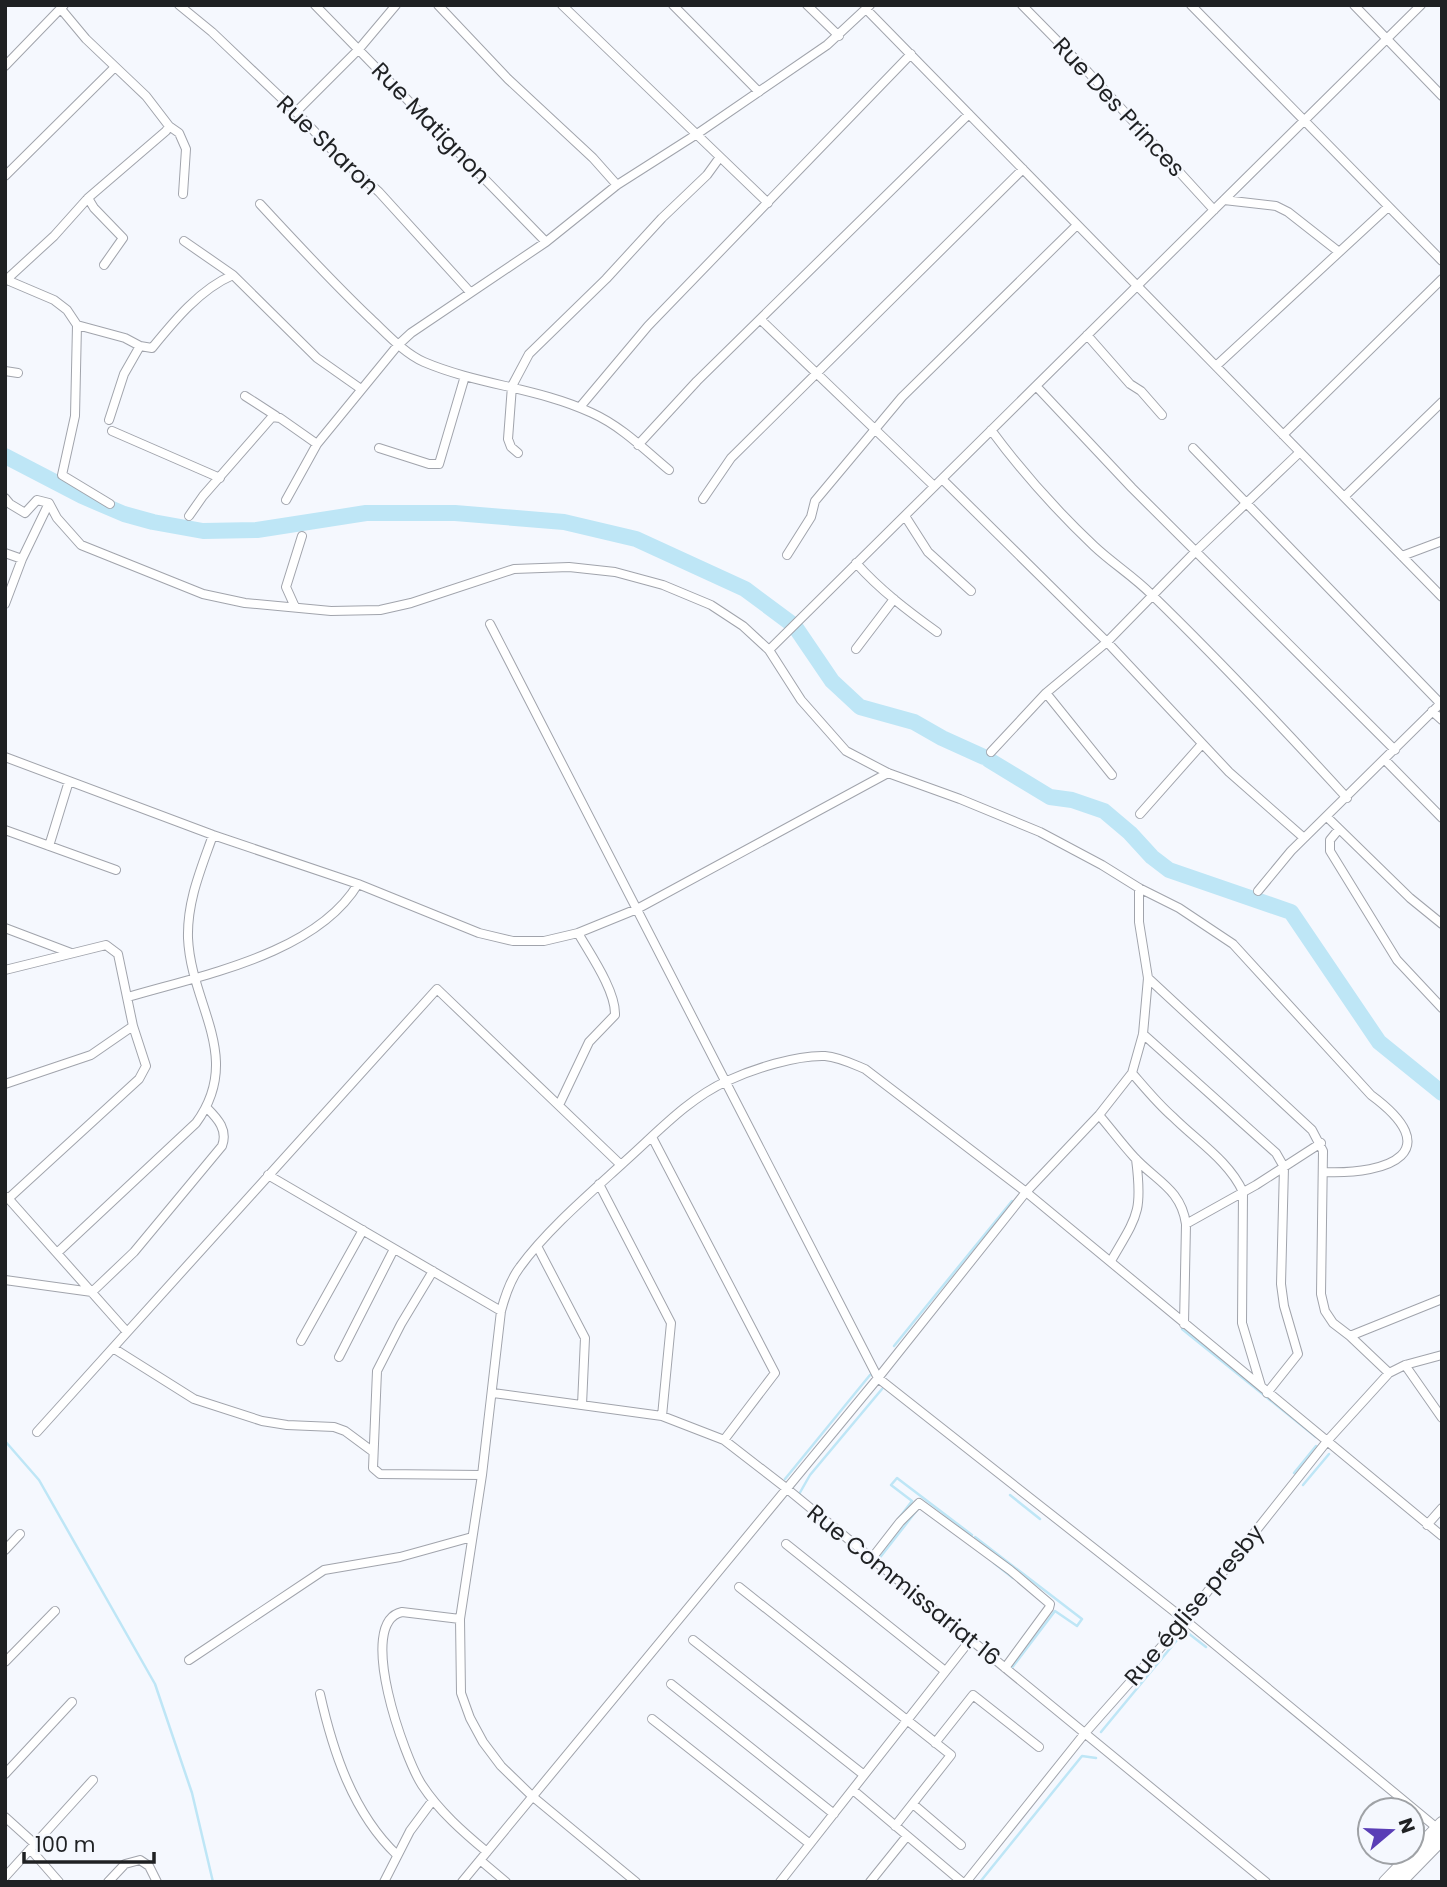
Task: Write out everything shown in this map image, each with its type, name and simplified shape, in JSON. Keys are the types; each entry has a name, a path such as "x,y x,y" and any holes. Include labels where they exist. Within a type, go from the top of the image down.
{"main road":[{"path":"1385,1882 1440,1830"},
{"path":"1400,1882 1440,1830"}],"street":[{"name":"Rue Sharon","path":"179,5 212,32 333,151 379,192 470,292"},
{"name":"Rue Matignon","path":"315,5 546,242"},
{"path":"296,112 359,49 396,5"},
{"path":"438,5 508,79 593,158 617,185"},
{"path":"562,5 768,203"},
{"path":"673,5 759,92"},
{"path":"807,5 838,36"},
{"name":"Rue Des Princes","path":"1022,5 1088,72 1214,210"},
{"path":"1191,5 1442,261"},
{"path":"1354,5 1442,96"},
{"path":"769,650 1421,5"},
{"path":"5,66 63,7 86,39 146,96 169,126 179,133 186,149 183,194"},
{"path":"286,500 317,444 398,345 470,292 546,242 617,185 697,134 838,36 868,7 969,114 1442,597"},
{"path":"580,407 648,326 911,54"},
{"path":"5,176 115,66"},
{"path":"638,445 697,381 969,114"},
{"path":"110,504 62,475 75,416 77,326 67,310 54,300 6,281 54,236 88,198 169,126"},
{"path":"518,453 511,447 508,439 512,386 529,354 707,175 720,157"},
{"path":"703,499 731,458 1023,169"},
{"path":"88,198 123,238 104,265"},
{"path":"1224,200 1276,206 1288,212 1339,252"},
{"path":"260,204 327,276 398,345 423,362 580,407 595,414 669,470"},
{"path":"1216,366 1388,207"},
{"path":"787,555 811,517 815,501 902,397 1077,225"},
{"path":"184,241 233,275 317,358 361,389"},
{"path":"77,326 152,348 173,322 200,296 233,275"},
{"path":"1283,435 1442,279"},
{"path":"761,320 934,486"},
{"path":"1087,335 1130,384 1141,391 1162,415"},
{"path":"109,420 124,374 140,346"},
{"path":"5,372 18,373"},
{"path":"379,448 429,464 439,464 465,376"},
{"path":"1036,386 1114,470 1395,750"},
{"path":"245,396 317,444"},
{"path":"1344,498 1442,402"},
{"path":"189,516 203,496 272,417 276,416"},
{"path":"991,430 1038,491 1096,548 1130,573 1153,595 1272,716 1347,798"},
{"path":"112,432 220,478"},
{"path":"1193,448 1441,703 1304,838 1258,891"},
{"path":"991,752 1046,693 1107,642 1196,551 1300,452"},
{"path":"942,479 1107,642 1229,772 1304,838"},
{"path":"5,498 25,513 37,500 49,502 80,545 203,594 245,603 343,612 380,610 411,603 514,569 569,567 615,572 663,585 711,605 743,626 769,650 801,700 846,751 888,773 1040,832 1179,908 1233,944 1371,1095 1394,1108 1415,1129"},
{"path":"5,604 22,559 49,502"},
{"path":"905,516 928,552 971,591"},
{"path":"295,607 286,587 302,536"},
{"path":"1402,556 1442,541"},
{"path":"5,552 22,559"},
{"path":"856,563 869,578 937,632"},
{"path":"856,649 894,599"},
{"path":"490,624 877,1378 1185,1620 1440,1830"},
{"path":"1046,693 1112,775"},
{"path":"1432,711 1442,720"},
{"path":"1140,814 1202,744"},
{"path":"5,757 213,835 358,884 479,933 513,941 544,941 578,933 637,909 888,773"},
{"path":"1385,760 1442,818"},
{"path":"48,846 69,781"},
{"path":"1327,817 1410,898 1442,924"},
{"path":"1339,829 1330,840 1331,851 1397,960 1442,1008"},
{"path":"5,830 116,870"},
{"path":"57,1253 196,1123 206,1108 217,1074 216,1049 195,978 188,940 192,893 213,835"},
{"path":"128,997 264,956 306,936 327,920 358,884"},
{"path":"462,1882 877,1378 1026,1192 1099,1115 1132,1073 1143,1034 1148,978 1139,922 1139,888"},
{"path":"5,928 72,953"},
{"path":"559,1105 589,1042 615,1015 615,1006 605,982 578,933"},
{"path":"5,970 106,945 118,954 133,1026 144,1058 144,1072 7,1196 127,1332"},
{"path":"1148,978 1312,1130 1321,1143 1321,1294 1325,1311 1333,1323 1389,1373"},
{"path":"37,1432 437,989 621,1165"},
{"path":"5,1084 91,1055 133,1026"},
{"path":"1143,1034 1276,1153 1284,1167 1281,1284 1284,1306 1298,1354 1265,1391"},
{"path":"636,1882 532,1796 501,1766 483,1742 461,1693 460,1619 493,1393 501,1311 507,1291 519,1268 537,1246 599,1184 680,1111 725,1082 784,1062 825,1056 845,1060 865,1069 1026,1192 1442,1536"},
{"path":"1132,1073 1170,1115 1228,1168 1243,1192 1242,1323 1265,1391"},
{"path":"92,1292 134,1252 222,1146 225,1132 216,1117 206,1108"},
{"path":"1099,1115 1136,1159 1178,1198 1184,1210 1184,1324"},
{"path":"652,1137 775,1373 724,1440"},
{"path":"1186,1224 1321,1143"},
{"path":"1323,1172 1356,1173 1381,1169 1408,1157 1416,1149"},
{"path":"1111,1261 1139,1208 1136,1159"},
{"path":"268,1175 501,1311"},
{"path":"599,1184 671,1323 662,1416"},
{"path":"301,1341 363,1230"},
{"path":"537,1246 585,1338 582,1405"},
{"path":"339,1357 394,1249"},
{"path":"433,1271 377,1371 373,1468 380,1474 482,1475"},
{"path":"5,1280 92,1292"},
{"path":"1350,1336 1442,1299"},
{"path":"113,1348 194,1399 262,1421 334,1427 345,1431 372,1451"},
{"name":"Rue église presby","path":"964,1882 1085,1734 1185,1620 1328,1440 1389,1373 1405,1365 1442,1355"},
{"path":"1405,1365 1442,1418"},
{"name":"Rue Commissariat 16","path":"493,1393 662,1416 724,1440 1266,1882"},
{"path":"872,1558 900,1522 919,1503 1020,1578 1049,1602 1049,1608 1005,1668"},
{"path":"1427,1525 1442,1508"},
{"path":"5,1550 20,1534"},
{"path":"189,1660 324,1570 400,1557 472,1537"},
{"path":"786,1544 945,1671"},
{"path":"739,1587 951,1755 895,1826"},
{"path":"5,1662 55,1611"},
{"path":"460,1619 402,1612 388,1619 383,1647 389,1703 408,1759 433,1800 462,1831 487,1852"},
{"path":"780,1882 971,1639"},
{"path":"693,1640 864,1775"},
{"path":"671,1684 834,1814"},
{"path":"320,1694 327,1726 356,1800 373,1829 397,1855"},
{"path":"935,1743 973,1695 1039,1747"},
{"path":"5,1774 72,1702"},
{"path":"652,1719 810,1844"},
{"path":"5,1877 93,1780"},
{"path":"853,1790 964,1882"},
{"path":"384,1882 410,1831 433,1800"},
{"path":"913,1804 961,1845"},
{"path":"5,1817 33,1847 58,1882"},
{"path":"870,1882 907,1836"},
{"path":"108,1882 125,1864 140,1860 149,1866 157,1882"},
{"path":"480,1860 506,1882"}],"waterway":[{"path":"5,456 82,496 124,514 203,531 257,530 366,513 455,513 564,522 636,539 745,589 792,624"},
{"path":"796,628 832,681 860,707 914,722 984,757"},
{"path":"989,760 1050,797 1072,800 1104,811 1169,870 1291,912 1379,1042 1442,1093"},
{"path":"894,1346 1012,1201"},
{"path":"1182,1329 1316,1437"},
{"path":"785,1479 870,1375"},
{"path":"798,1496 810,1475 882,1389"},
{"path":"5,1441 39,1480 155,1684 192,1793 213,1882"},
{"path":"1294,1473 1316,1446"},
{"path":"1303,1485 1329,1454"},
{"path":"899,1518 912,1501 891,1485 897,1478 972,1535"},
{"path":"1010,1495 1040,1519"},
{"path":"878,1560 917,1510"},
{"path":"975,1537 1082,1619 1077,1626 1055,1611 1011,1669"},
{"path":"994,1563 1013,1578"},
{"path":"1101,1732 1182,1634 1188,1633 1206,1647"},
{"path":"980,1882 1082,1756 1096,1758"}]}
